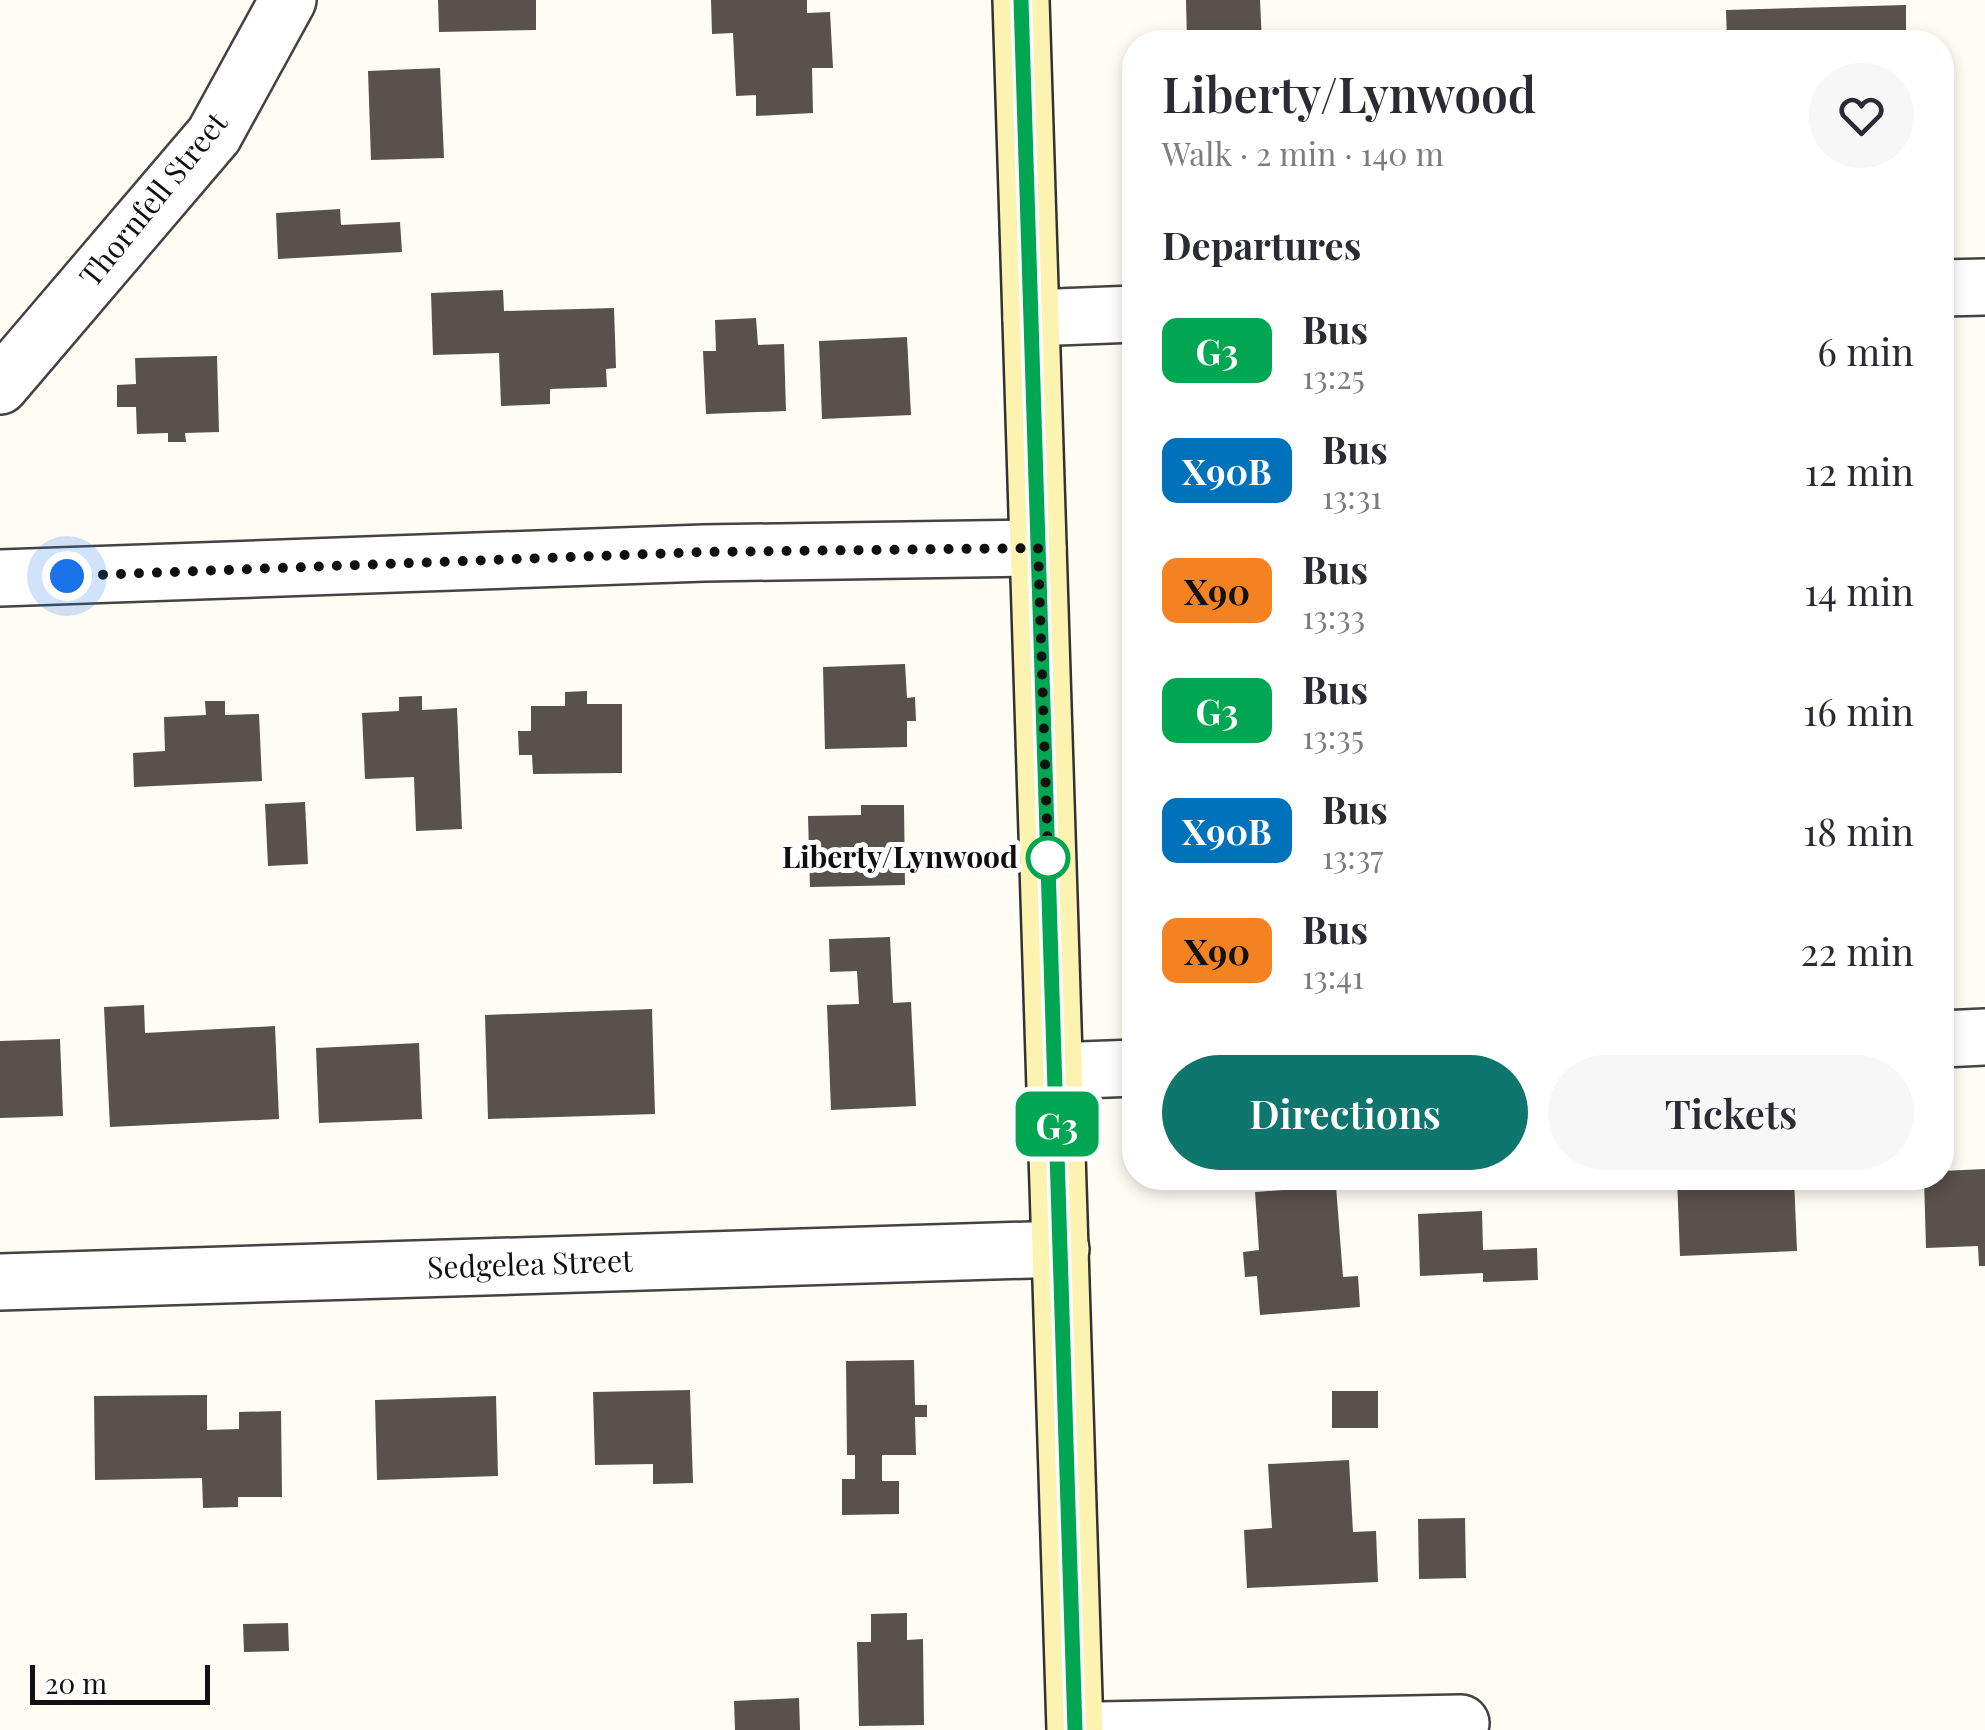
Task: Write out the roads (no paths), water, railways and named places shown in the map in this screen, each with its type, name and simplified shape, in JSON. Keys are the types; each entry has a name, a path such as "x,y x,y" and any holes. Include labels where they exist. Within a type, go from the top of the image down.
{"main road":[{"path":"1020,0 1076,1730"}],"street":[{"name":"Thornfell Street","path":"0,386 214,135 288,0"},
{"path":"1954,288 1985,287"},
{"path":"1031,318 1122,314"},
{"path":"0,578 704,552 1038,548"},
{"path":"1954,1038 1985,1036"},
{"path":"1055,1071 1122,1068"},
{"name":"Sedgelea Street","path":"0,1282 1061,1249"},
{"path":"1100,1730 1460,1724"}],"place":[{"name":"Liberty/Lynwood","path":"1048,858"}]}
